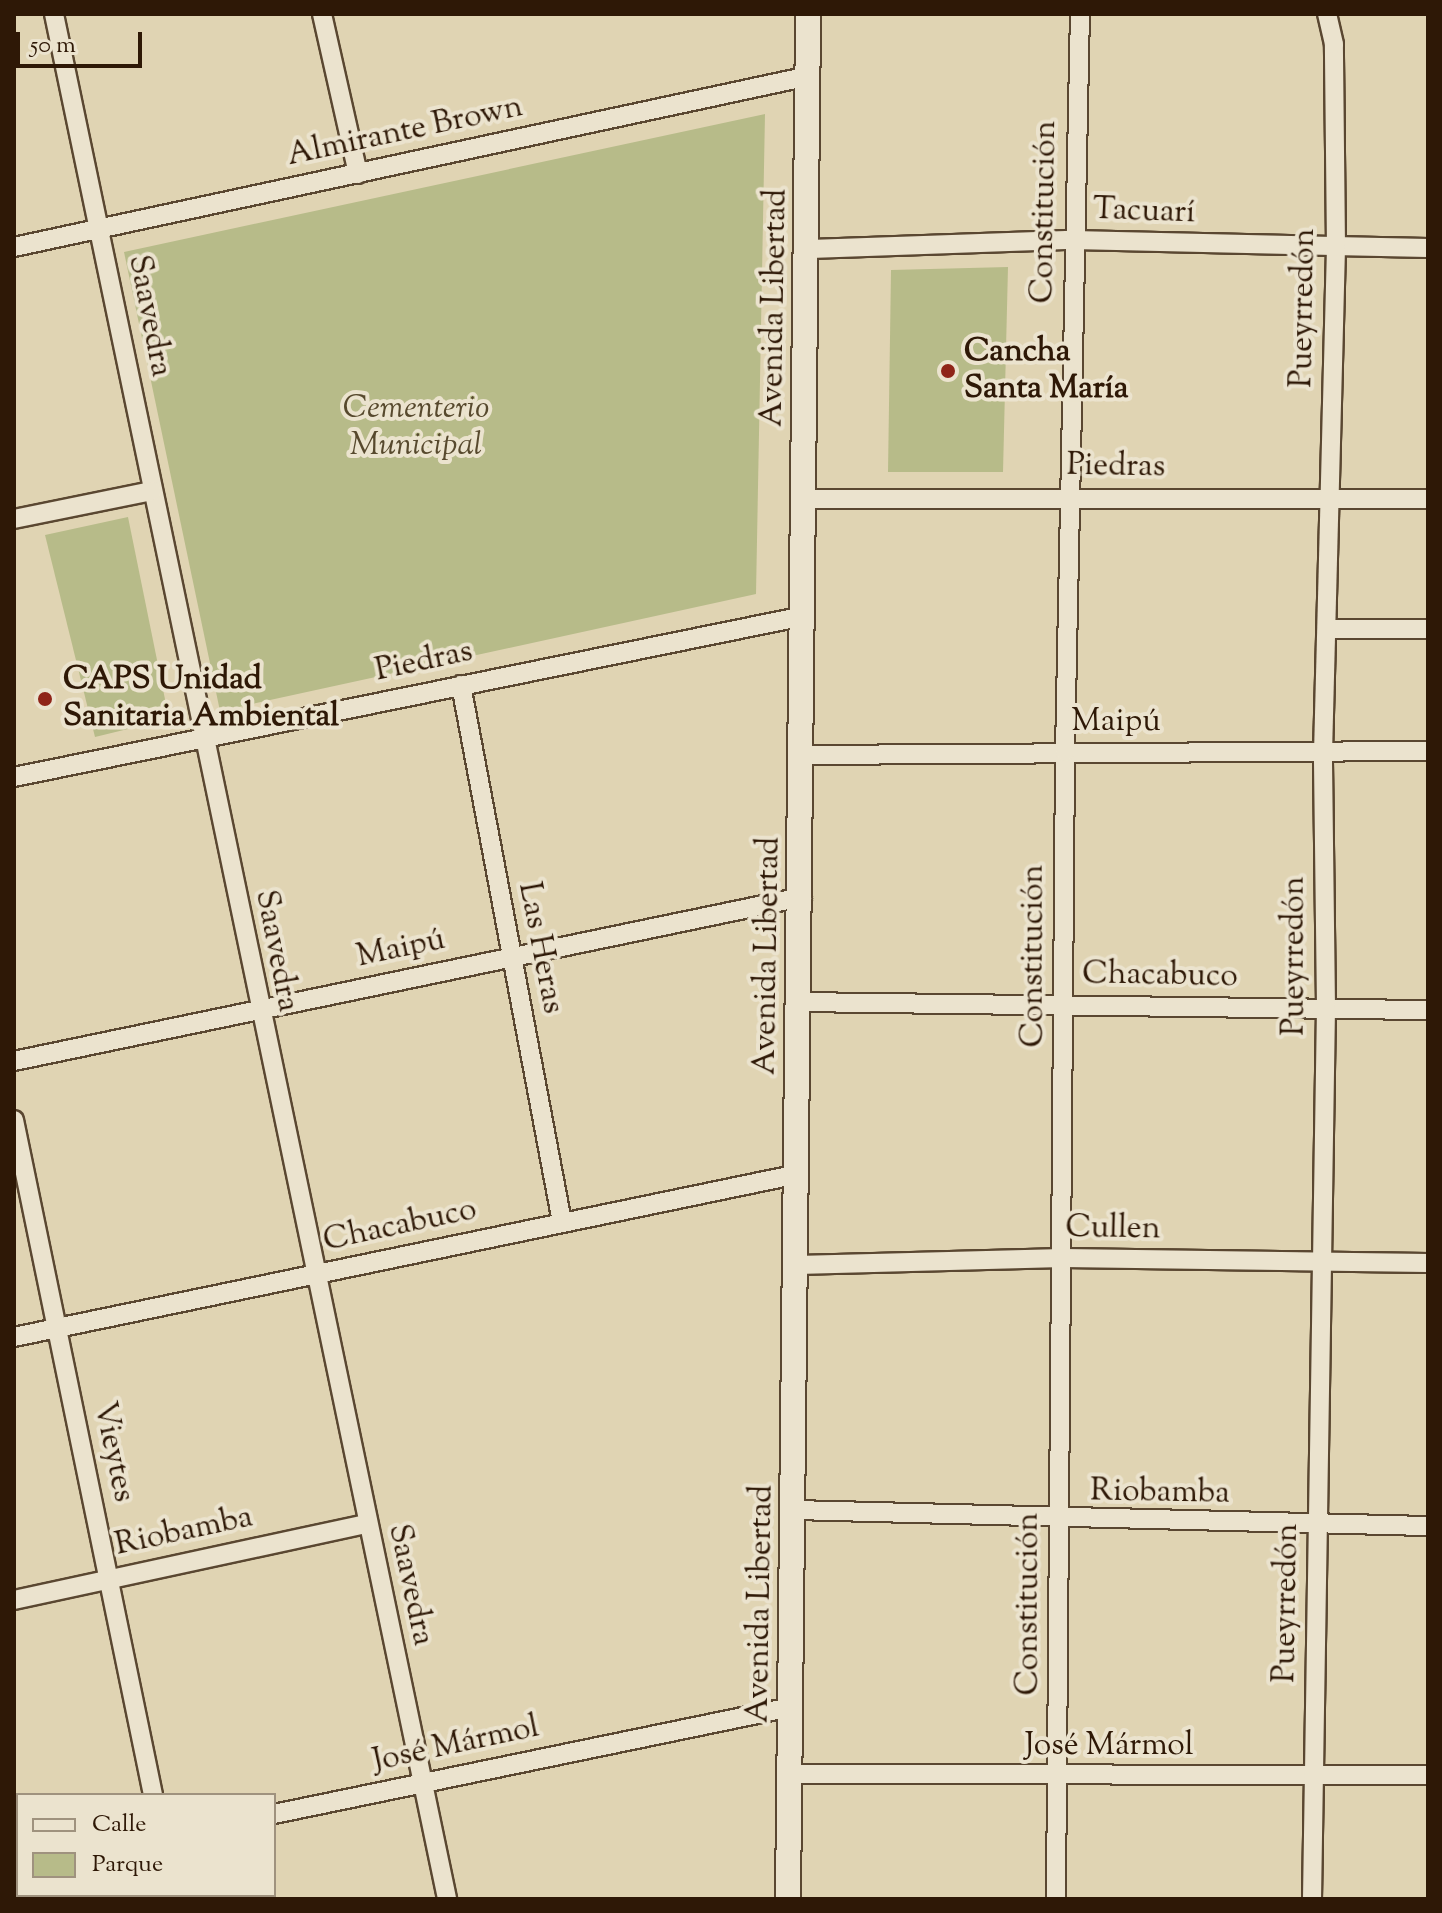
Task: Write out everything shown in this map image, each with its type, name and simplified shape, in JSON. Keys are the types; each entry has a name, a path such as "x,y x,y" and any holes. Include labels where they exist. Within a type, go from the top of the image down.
{"main road":[{"name":"Avenida Libertad","path":"788,1899 798,1174 796,1002 802,897 803,755 799,617 810,249 808,14"}],"street":[{"name":"Saavedra","path":"54,14 101,227 257,1010 447,1899"},
{"path":"322,14 358,174"},
{"name":"Constitución","path":"1056,1899 1065,752 1074,496 1073,240 1080,14"},
{"name":"Pueyrredón","path":"1312,1899 1326,1007 1323,754 1331,629 1330,501 1336,247 1334,44 1327,14"},
{"name":"Almirante Brown","path":"14,247 809,76"},
{"name":"Tacuarí","path":"810,249 1073,240 1428,248"},
{"path":"14,519 152,491"},
{"name":"Piedras","path":"803,499 1074,496 1330,501 1428,499"},
{"name":"Piedras","path":"14,777 799,617"},
{"path":"1331,629 1428,629"},
{"name":"Las Heras","path":"461,685 562,1222"},
{"name":"Maipú","path":"803,755 1428,751"},
{"name":"Maipú","path":"14,1061 802,897"},
{"name":"Chacabuco","path":"796,1002 1428,1010"},
{"name":"Vieytes","path":"14,1120 153,1793"},
{"name":"Chacabuco","path":"14,1337 798,1174"},
{"name":"Cullen","path":"797,1265 1063,1258 1428,1263"},
{"name":"Riobamba","path":"794,1510 1059,1520 1428,1526"},
{"name":"Riobamba","path":"14,1600 366,1524"},
{"name":"José Mármol","path":"276,1814 791,1707"},
{"name":"José Mármol","path":"790,1774 1428,1775"}],"green space":[{"name":"Cementerio Municipal","path":"765,114 756,594 220,711 124,252"},
{"name":"Cancha Santa María","path":"1008,267 1003,472 888,472 891,270"},
{"path":"128,517 169,719 95,737 45,535"}],"place":[{"name":"Cancha Santa María","path":"948,371"},
{"name":"CAPS Unidad Sanitaria Ambiental","path":"45,699"}]}
